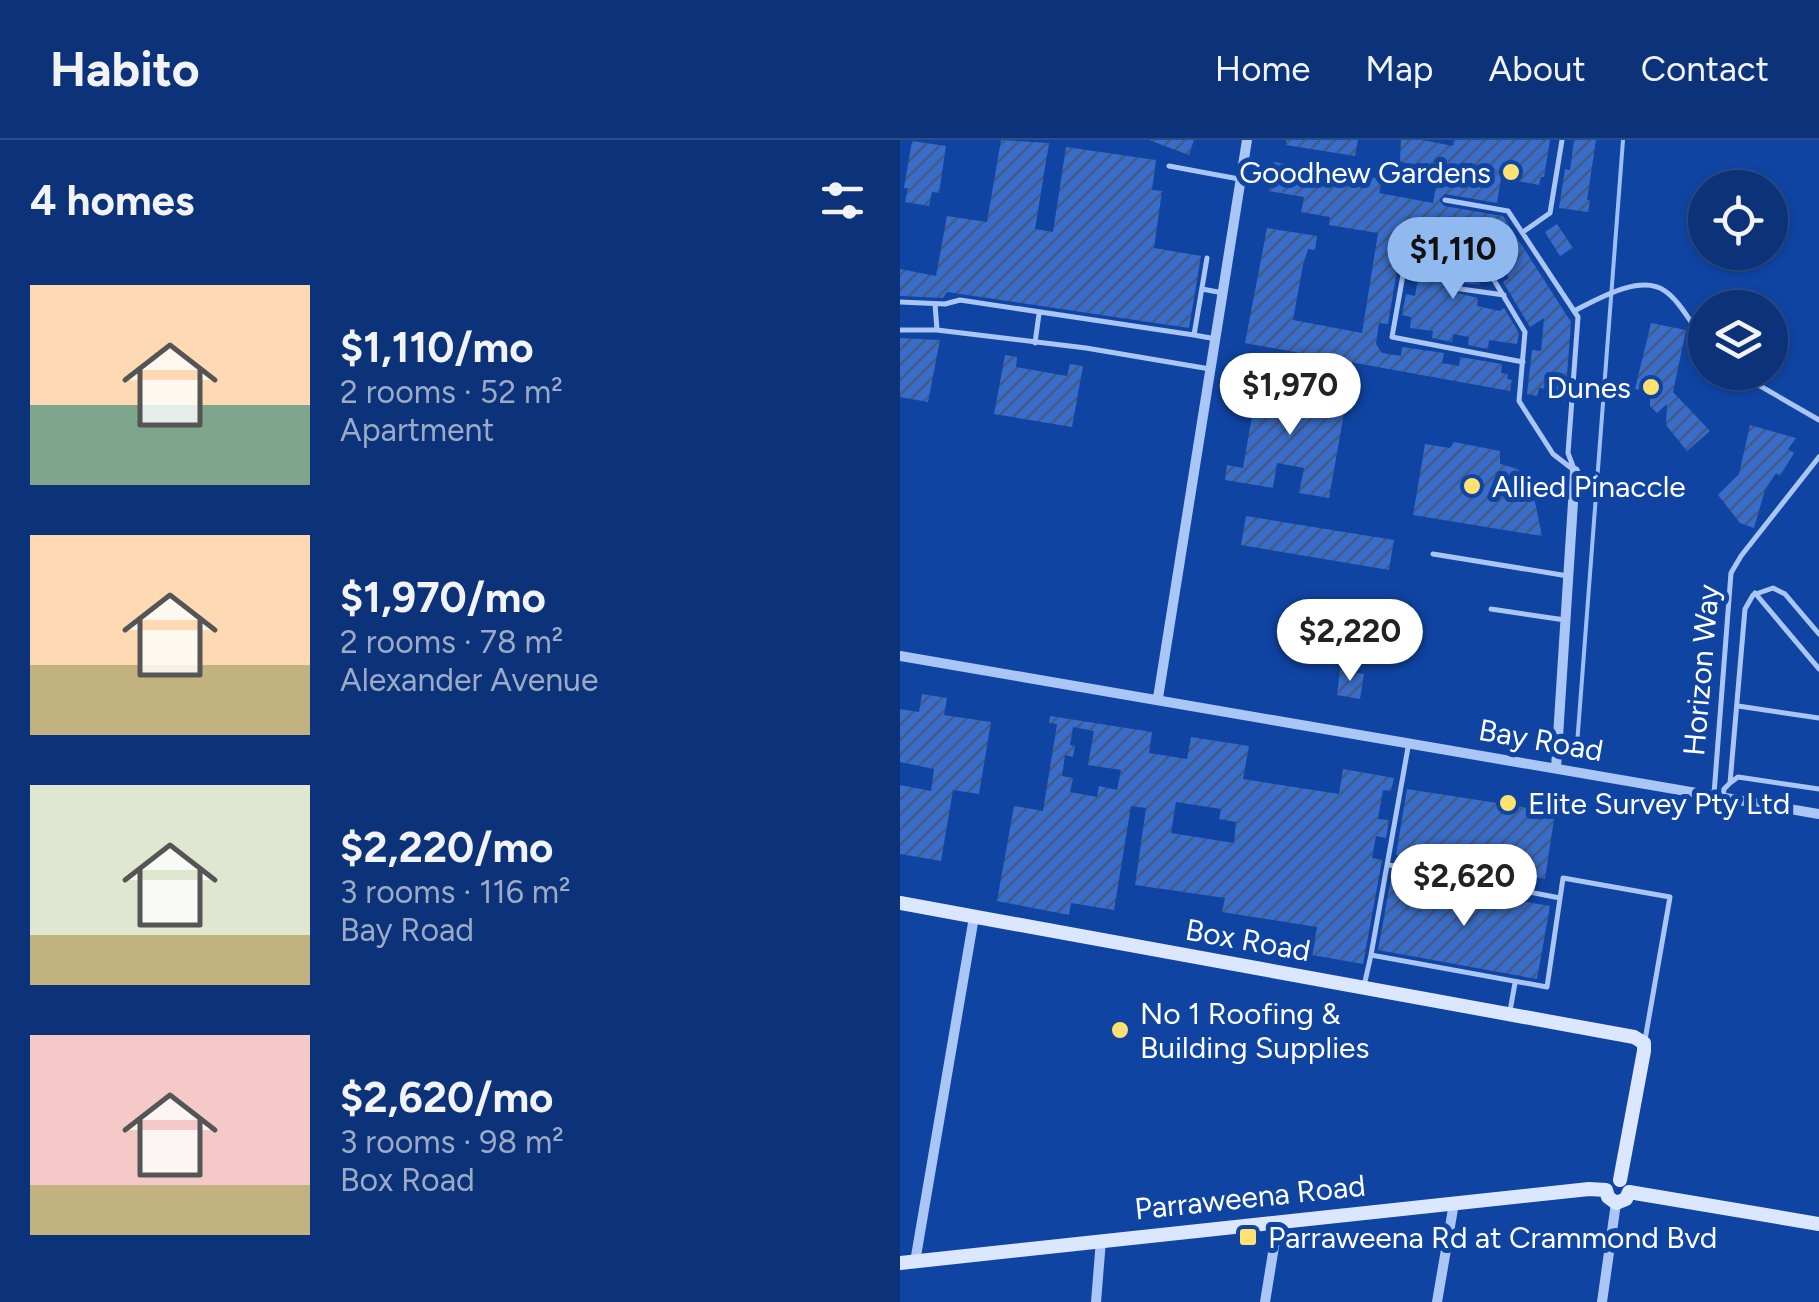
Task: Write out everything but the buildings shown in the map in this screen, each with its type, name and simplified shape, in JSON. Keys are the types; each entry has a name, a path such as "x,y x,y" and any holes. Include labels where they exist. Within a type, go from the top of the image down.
{"street":[{"path":"1158,698 1247,140"},
{"path":"1556,768 1575,472"},
{"name":"Bay Road","path":"900,656 1819,814"},
{"name":"Box Road","path":"900,903 1634,1037 1644,1042"},
{"path":"908,1262 974,916"},
{"path":"1625,1186 1644,1042"},
{"path":"1602,1302 1612,1181 1819,1224"},
{"name":"Parraweena Road","path":"908,1262 1589,1189 1611,1197"},
{"path":"1437,1302 1454,1203"},
{"path":"1265,1302 1278,1222"},
{"path":"1096,1302 1101,1240"}],"lane":[{"path":"1523,232 1550,213 1562,140"},
{"path":"1168,166 1241,179"},
{"path":"1445,200 1508,211 1577,309 1568,453 1575,472"},
{"path":"1523,362 1392,337 1410,235 1472,245 1525,332 1523,362 1520,401 1553,454 1575,472"},
{"path":"1194,335 1207,258"},
{"path":"1577,309 1642,285 1664,290 1688,320"},
{"path":"1454,288 1504,294"},
{"path":"1202,289 1223,293"},
{"path":"900,302 935,304 960,300 1216,339"},
{"path":"935,304 936,330"},
{"path":"1035,343 1039,314"},
{"path":"900,330 936,330 1211,370"},
{"path":"1767,390 1819,420"},
{"name":"Horizon Way","path":"1719,796 1731,573 1819,458"},
{"path":"1433,554 1568,576"},
{"path":"1730,783 1746,609 1755,593 1773,588 1784,594 1819,634"},
{"path":"1755,593 1819,668"},
{"path":"1490,609 1565,620"},
{"path":"1738,706 1819,718"},
{"path":"1364,989 1409,742"},
{"path":"1719,796 1738,777 1819,790"},
{"path":"1388,866 1560,898"},
{"path":"1371,955 1547,988 1563,878 1670,898 1644,1042"},
{"path":"1509,1014 1515,982"}],"waterway":[{"path":"1577,745 1623,140"}],"place":[{"name":"Goodhew Gardens","path":"1511,172"},
{"name":"Dunes","path":"1651,387"},
{"name":"Allied Pinaccle","path":"1472,486"},
{"name":"Elite Survey Pty Ltd","path":"1508,803"},
{"name":"No 1 Roofing & Building Supplies","path":"1120,1030"},
{"name":"Parraweena Rd at Crammond Bvd","path":"1248,1237"}]}
